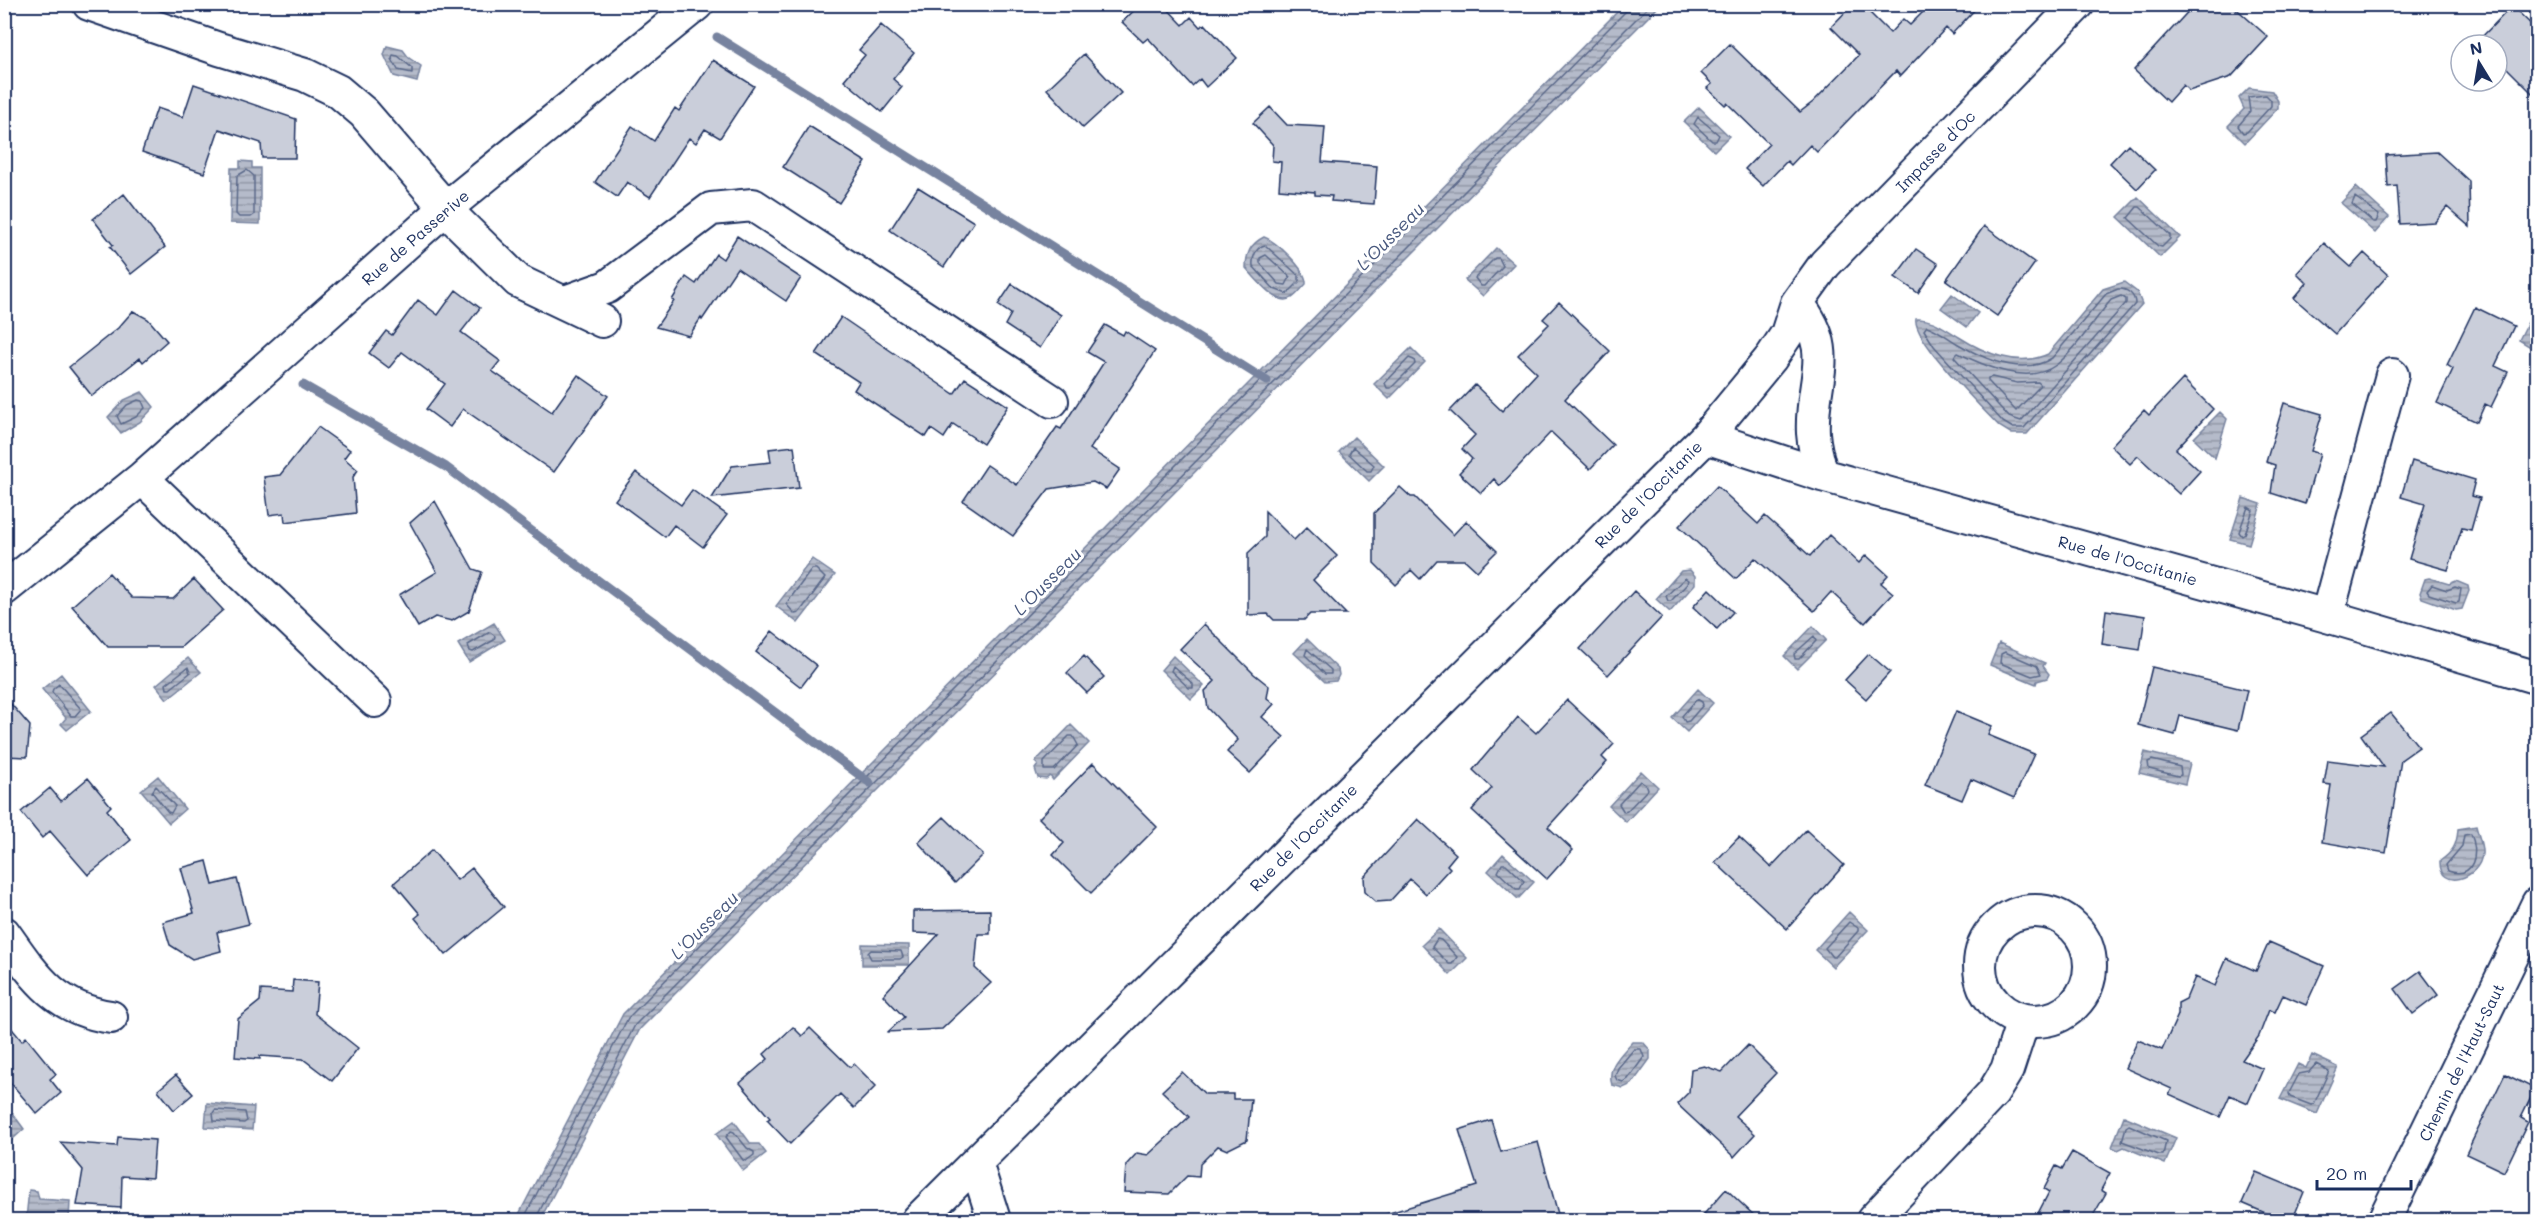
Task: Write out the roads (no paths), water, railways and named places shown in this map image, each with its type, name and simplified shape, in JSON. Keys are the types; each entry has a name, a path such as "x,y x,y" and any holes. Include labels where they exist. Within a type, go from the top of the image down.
{"street":[{"path":"89,4 219,49 305,75 338,91 364,113 446,208 518,281 602,321"},
{"name":"Rue de Passerive","path":"4,588 142,478 446,208 697,4"},
{"name":"Impasse d'Oc","path":"1706,437 1771,358 1787,333 1797,303 1825,264 2078,4"},
{"path":"565,302 607,286 711,208 753,205 1052,401"},
{"path":"1797,303 1808,316 1819,341 1821,366 1813,432 1822,475"},
{"path":"2327,616 2392,375"},
{"name":"Rue de l'Occitanie","path":"918,1221 1706,437 1822,475 2327,616 2538,678"},
{"path":"142,478 375,701"},
{"name":"Chemin de l'Haut-Saut","path":"2384,1221 2538,903"},
{"path":"4,933 24,961 56,997 75,1008 111,1017"},
{"path":"1873,1221 1993,1093 2007,1070 2023,1021"},
{"path":"976,1163 994,1221"}],"water":[{"path":"1624,5 1660,5 640,1029 540,1220 516,1220 623,1014"},
{"path":"387,46 403,50 409,58 421,66 417,82 394,76 384,55"},
{"path":"2249,88 2272,91 2278,101 2278,108 2245,143 2228,126 2244,109 2239,98"},
{"path":"1699,107 1729,136 1714,151 1684,122"},
{"path":"240,161 252,162 252,168 260,168 260,224 230,223 231,168 240,168"},
{"path":"2356,187 2389,217 2375,233 2341,203"},
{"path":"2138,197 2180,237 2160,257 2118,217"},
{"path":"1264,237 1276,244 1302,271 1306,284 1292,298 1286,300 1274,296 1246,268 1250,250"},
{"path":"1496,248 1514,264 1483,296 1465,280"},
{"path":"2124,282 2137,292 2142,304 2027,434 2012,434 1999,426 1950,374 1925,342 1918,329 1916,319 1928,320 1990,353 2014,359 2037,358 2048,354 2103,289"},
{"path":"1952,294 1978,313 1967,327 1941,308"},
{"path":"2528,322 2537,327 2537,351 2519,340"},
{"path":"1411,348 1425,362 1389,399 1374,384"},
{"path":"142,392 154,407 140,422 121,433 108,417 124,400"},
{"path":"2220,412 2227,419 2215,458 2194,438"},
{"path":"1354,437 1384,466 1369,481 1339,452"},
{"path":"2243,498 2261,504 2249,544 2230,539"},
{"path":"812,559 835,575 798,623 776,606"},
{"path":"1690,570 1695,576 1695,584 1670,612 1656,599 1681,571"},
{"path":"2425,579 2449,584 2456,581 2468,586 2469,591 2462,609 2456,610 2422,598 2420,593"},
{"path":"494,623 505,640 469,662 458,644"},
{"path":"1813,626 1826,640 1797,669 1784,656"},
{"path":"1307,639 1338,669 1339,675 1336,681 1325,682 1294,653"},
{"path":"1999,643 2045,663 2043,666 2049,674 2047,678 2037,681 2036,684 1990,665"},
{"path":"1173,656 1204,686 1191,699 1161,670"},
{"path":"188,658 201,672 167,699 156,685"},
{"path":"61,674 91,711 67,730 61,724 66,718 42,689"},
{"path":"1698,689 1713,703 1687,732 1672,718"},
{"path":"1071,725 1089,743 1053,780 1050,776 1046,779 1038,778 1035,769 1038,765 1035,762"},
{"path":"2145,752 2190,763 2185,784 2139,773"},
{"path":"1641,771 1658,787 1626,822 1609,806"},
{"path":"158,776 185,809 169,823 141,790"},
{"path":"2476,826 2482,851 2480,863 2468,875 2460,879 2446,876 2441,871 2440,861 2454,848 2458,829"},
{"path":"1503,854 1534,882 1518,899 1488,871"},
{"path":"1849,912 1868,930 1833,967 1815,950"},
{"path":"1439,929 1467,958 1450,975 1422,945"},
{"path":"862,944 909,945 909,965 862,965"},
{"path":"1632,1042 1643,1042 1650,1050 1650,1059 1632,1084 1623,1088 1612,1085 1613,1067"},
{"path":"2312,1055 2338,1067 2317,1114 2280,1099 2298,1064 2306,1068"},
{"path":"207,1103 254,1107 252,1130 205,1127"},
{"path":"13,1114 24,1129 5,1146 5,1121"},
{"path":"2124,1116 2176,1138 2165,1164 2124,1147 2118,1150 2112,1147"},
{"path":"734,1121 751,1144 759,1144 766,1153 743,1171 716,1134"},
{"path":"29,1190 37,1191 39,1199 70,1201 69,1220 26,1219"}],"waterway":[{"path":"717,37 1267,381"},
{"path":"303,385 446,467 870,783"}],"water label":[{"name":"L'Ousseau","path":"1390,236"},
{"name":"L'Ousseau","path":"1047,581"},
{"name":"L'Ousseau","path":"704,925"}]}
